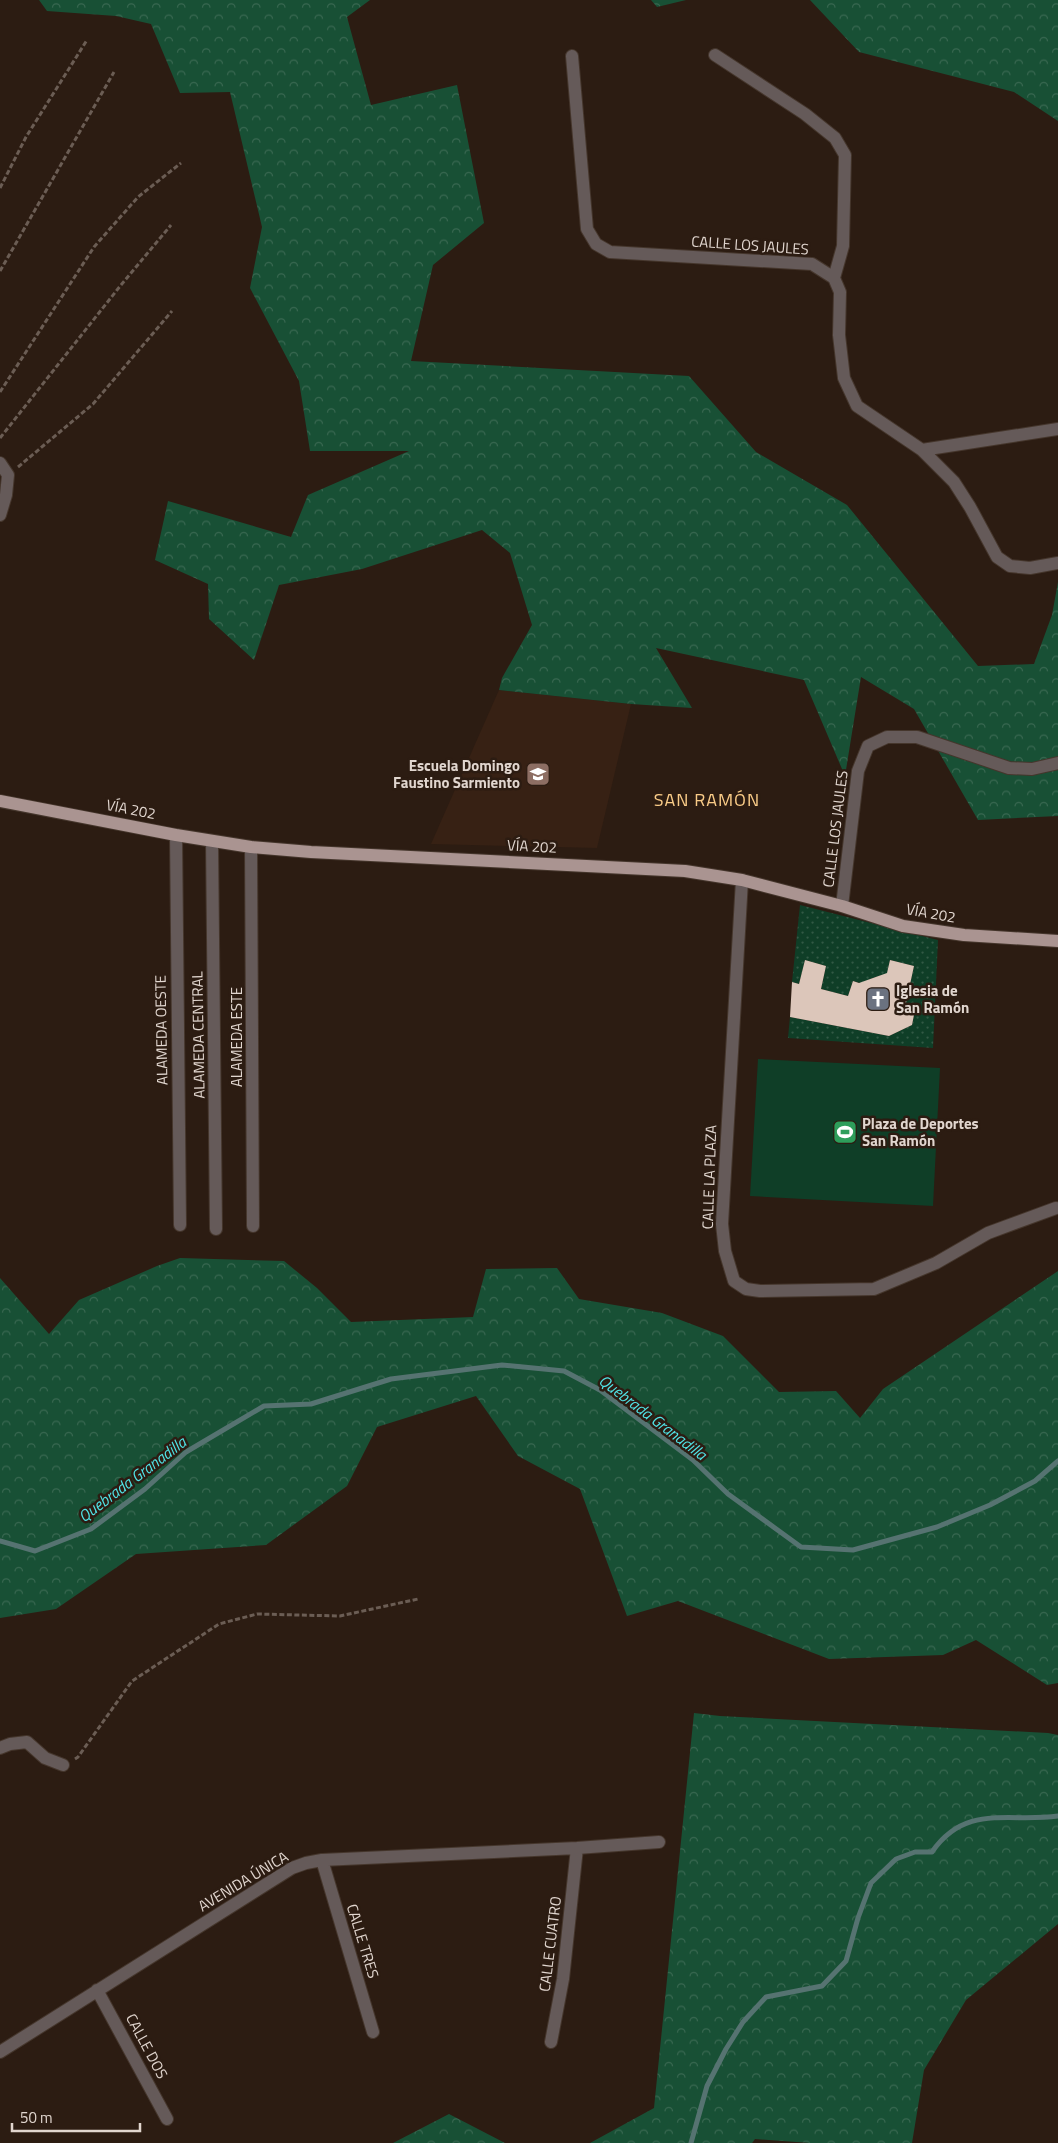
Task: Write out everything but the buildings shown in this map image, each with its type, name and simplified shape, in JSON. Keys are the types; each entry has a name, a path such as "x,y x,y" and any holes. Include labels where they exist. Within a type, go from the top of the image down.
{"main road":[{"name":"VÍA 202","path":"0,801 176,835 251,847 311,852 686,871 742,880 842,906 902,926 964,935 1058,941"}],"street":[{"path":"715,55 805,114 835,138 845,155 843,246 834,278 840,292 839,335 844,378 857,406 922,450 954,482 997,557 1010,566 1030,568 1058,563"},
{"name":"CALLE LOS JAULES","path":"572,56 587,229 596,244 610,252 812,264 834,278"},
{"path":"922,450 1058,429"},
{"path":"0,463 8,475 6,495 0,515"},
{"name":"CALLE LOS JAULES","path":"842,906 858,771 868,746 887,738 917,737 1009,768 1032,769 1058,763"},
{"name":"ALAMEDA OESTE","path":"176,835 180,1225"},
{"name":"ALAMEDA CENTRAL","path":"212,840 216,1229"},
{"name":"ALAMEDA ESTE","path":"251,847 253,1226"},
{"name":"CALLE LA PLAZA","path":"742,880 722,1224 725,1251 734,1281 746,1289 760,1291 874,1289 936,1263 988,1233 1056,1208"},
{"path":"0,1748 10,1744 27,1742 45,1758 63,1764"},
{"name":"AVENIDA ÚNICA","path":"0,2052 292,1868 306,1863 322,1860 577,1848 659,1842"},
{"name":"CALLE CUATRO","path":"551,2042 563,1979 577,1848"},
{"name":"CALLE TRES","path":"322,1860 373,2032"},
{"name":"CALLE DOS","path":"97,1990 167,2118"}],"path":[{"path":"0,188 26,136 88,40"},
{"path":"0,271 114,72"},
{"path":"0,392 94,247 138,197 181,163"},
{"path":"0,438 171,225"},
{"path":"8,475 92,404 172,311"},
{"path":"63,1764 78,1757 132,1681 220,1624 257,1614 340,1616 418,1599"}],"shaded area":[{"name":"Escuela Domingo Faustino Sarmiento","path":"499,690 631,704 597,848 431,844"}],"green space":[{"path":"39,0 370,0 347,17 371,105 457,85 484,223 433,265 411,361 689,376 756,452 847,505 978,666 1034,664 1052,615 1058,582 1058,816 978,820 914,709 861,677 845,776 804,680 656,648 692,708 631,704 499,690 502,678 532,625 510,553 482,530 362,569 279,585 254,660 209,619 208,584 155,560 168,501 291,537 308,495 409,451 310,451 299,381 250,288 262,227 230,92 180,93 151,24 116,16 47,11"},
{"path":"651,0 686,0 657,7"},
{"path":"810,0 1058,0 1058,121 1014,92 859,52"},
{"path":"800,905 938,940 933,1048 788,1038 790,1017 889,1036 912,1025 916,1005 906,1003 914,966 890,960 886,979 882,975 870,979 871,986 853,981 848,996 821,989 826,966 805,960 799,984 792,982"},
{"name":"Plaza de Deportes San Ramón","path":"758,1059 940,1068 933,1206 750,1196"},
{"path":"180,1258 284,1261 317,1288 351,1322 473,1317 486,1269 557,1268 579,1299 662,1313 723,1336 779,1392 836,1391 860,1418 883,1389 1058,1271 1058,1683 1047,1685 976,1640 943,1655 829,1659 678,1601 627,1616 580,1489 518,1456 476,1396 377,1427 347,1486 266,1545 136,1554 56,1609 0,1618 0,1278 49,1334 79,1300"},
{"path":"694,1713 1058,1735 1058,1924 966,2000 924,2070 912,2143 810,2143 755,2139 752,2143 590,2143 654,2108"},
{"path":"449,2114 505,2143 393,2143"}],"waterway":[{"name":"Quebrada Granadilla","path":"0,1541 35,1551 91,1529 145,1489 186,1452 264,1406 311,1404 391,1379 502,1365 564,1371 600,1390 693,1460 728,1494 801,1547 853,1550 937,1527 990,1505 1035,1481 1058,1461"},
{"path":"691,2143 707,2086 726,2049 743,2022 766,1997 822,1986 846,1961 858,1918 871,1883 896,1859 915,1852 932,1852 945,1837 959,1827 974,1821 989,1818 1058,1816"}],"place":[{"name":"Escuela Domingo Faustino Sarmiento","path":"538,774"},
{"name":"Iglesia de San Ramón","path":"878,999"},
{"name":"Plaza de Deportes San Ramón","path":"845,1132"}],"district":[{"name":"SAN RAMÓN","path":"707,799"}]}
